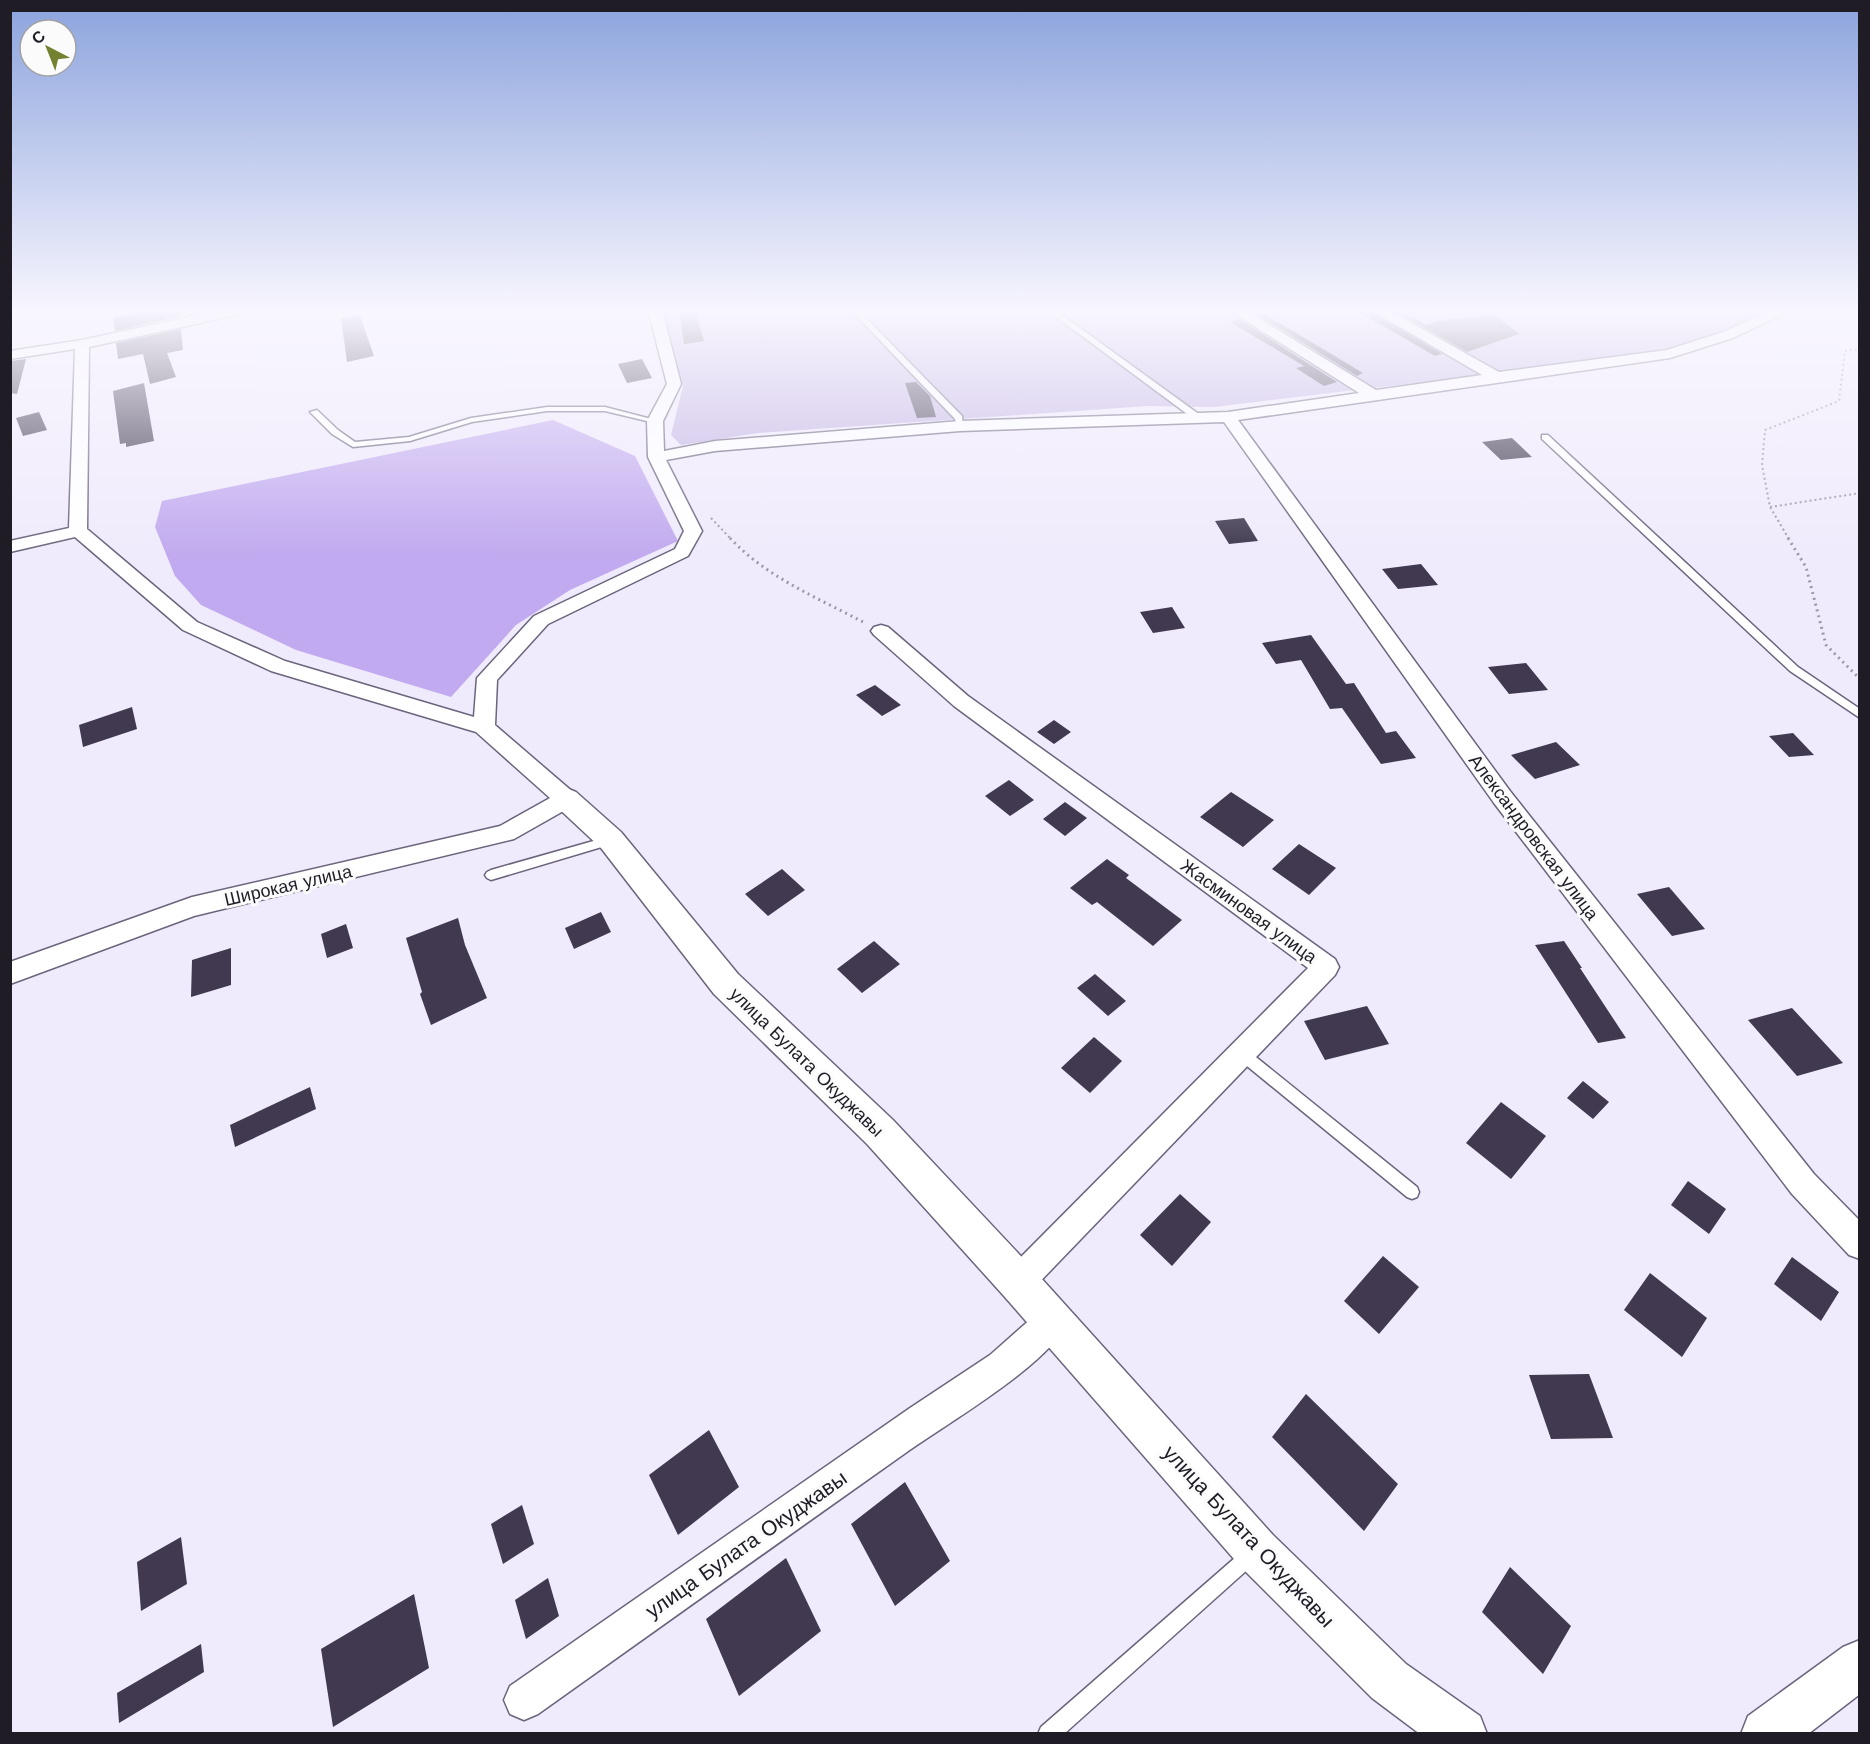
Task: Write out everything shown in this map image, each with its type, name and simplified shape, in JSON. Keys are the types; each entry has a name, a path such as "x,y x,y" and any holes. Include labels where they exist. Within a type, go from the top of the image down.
{"street":[{"path":"78,531 81,391"},
{"path":"484,727 488,678 541,620 682,552 693,531 656,457 655,421 670,391"},
{"path":"1367,391 1371,394"},
{"path":"656,457 715,446 960,426 1228,417 1390,391"},
{"name":"Александровская улица","path":"1228,417 1509,807 1803,1184 1860,1244"},
{"path":"10,547 78,531"},
{"path":"78,531 189,626 278,666 484,727 566,799"},
{"name":"Жасминовая улица","path":"881,631 961,701 1326,967 1018,1282"},
{"name":"улица Булата Окуджавы","path":"566,799 611,840 726,984 880,1132 1018,1282 1257,1551 1389,1681 1462,1734"},
{"name":"Широкая улица","path":"10,973 192,907 506,833 566,799"},
{"name":"улица Булата Окуджавы","path":"524,1701 912,1427 1002,1367 1052,1321"},
{"path":"1766,1734 1860,1664"}],"lane":[{"path":"932,391 958,418 960,426"},
{"path":"1162,391 1197,417"},
{"path":"314,412 353,445 410,439 471,420 547,409 605,409 655,421"},
{"path":"1545,437 1794,669 1860,714"},
{"path":"491,875 611,840"},
{"path":"1241,1052 1412,1192"},
{"path":"1048,1734 1257,1551"}],"path":[{"path":"1840,391 1839,401 1766,430 1762,465 1770,507 1806,567 1826,645 1860,679"},
{"path":"1770,507 1860,493"},
{"path":"675,496 702,508 741,550 777,576 881,631"}],"shaded area":[{"path":"682,391 1345,391 1214,407 1148,406 758,433 681,445 671,435"},
{"path":"553,420 635,456 678,541 570,590 516,625 451,697 296,650 201,605 175,576 155,527 162,501"}],"building":[{"path":"113,391 145,391 154,441 126,447 126,443 120,444"},
{"path":"908,391 925,391 930,396 936,417 917,418"},
{"path":"39,412 47,430 23,436 16,418"},
{"path":"1512,438 1532,457 1501,460 1482,442"},
{"path":"1244,518 1258,541 1229,544 1215,521"},
{"path":"1421,564 1438,585 1398,589 1382,569"},
{"path":"1172,607 1185,628 1153,633 1140,612"},
{"path":"1311,635 1346,684 1354,683 1386,733 1396,731 1416,758 1381,764 1342,708 1330,709 1301,660 1276,664 1262,643"},
{"path":"1526,663 1548,690 1509,694 1488,667"},
{"path":"875,685 901,705 882,716 856,695"},
{"path":"132,707 137,729 83,747 79,725"},
{"path":"1054,720 1071,732 1054,744 1037,732"},
{"path":"1793,733 1814,755 1789,757 1769,736"},
{"path":"1556,742 1580,765 1535,779 1511,755"},
{"path":"1009,780 1034,800 1010,816 985,796"},
{"path":"1231,792 1274,820 1243,847 1200,817"},
{"path":"1065,802 1087,818 1065,836 1043,819"},
{"path":"1299,844 1336,868 1309,895 1272,869"},
{"path":"1107,859 1129,875 1126,878 1182,920 1153,946 1097,902 1092,905 1070,888"},
{"path":"782,869 805,890 768,916 745,894"},
{"path":"1669,887 1705,929 1672,936 1637,894"},
{"path":"601,912 611,932 574,949 565,928"},
{"path":"458,918 465,945 487,998 431,1025 420,994 422,992 406,938"},
{"path":"346,924 353,948 327,958 321,934"},
{"path":"874,941 900,964 862,993 837,969"},
{"path":"1564,941 1626,1038 1598,1043 1535,945"},
{"path":"231,948 231,985 191,997 192,960"},
{"path":"1095,974 1126,1001 1108,1016 1077,988"},
{"path":"1367,1006 1389,1044 1325,1060 1304,1021"},
{"path":"1792,1008 1843,1063 1797,1076 1748,1020"},
{"path":"1094,1037 1122,1061 1090,1093 1061,1068"},
{"path":"1583,1081 1609,1102 1593,1119 1567,1098"},
{"path":"310,1087 316,1109 235,1147 230,1125"},
{"path":"1501,1102 1546,1136 1511,1179 1466,1143"},
{"path":"1688,1181 1726,1209 1709,1234 1671,1205"},
{"path":"1180,1194 1211,1222 1172,1266 1140,1235"},
{"path":"1383,1256 1419,1287 1379,1334 1344,1301"},
{"path":"1792,1257 1839,1292 1821,1321 1774,1284"},
{"path":"1650,1273 1707,1318 1682,1357 1624,1310"},
{"path":"1589,1374 1613,1438 1551,1439 1529,1375"},
{"path":"1306,1394 1398,1484 1364,1531 1272,1437"},
{"path":"709,1430 739,1487 678,1535 649,1475"},
{"path":"905,1482 950,1561 895,1606 851,1524"},
{"path":"522,1505 534,1544 503,1564 491,1524"},
{"path":"181,1537 187,1584 141,1611 137,1562"},
{"path":"786,1558 821,1631 739,1696 706,1619"},
{"path":"1510,1567 1571,1626 1543,1674 1482,1612"},
{"path":"548,1578 559,1616 526,1639 515,1600"},
{"path":"414,1594 429,1668 333,1727 321,1649"},
{"path":"201,1644 204,1672 119,1723 117,1693"}]}
